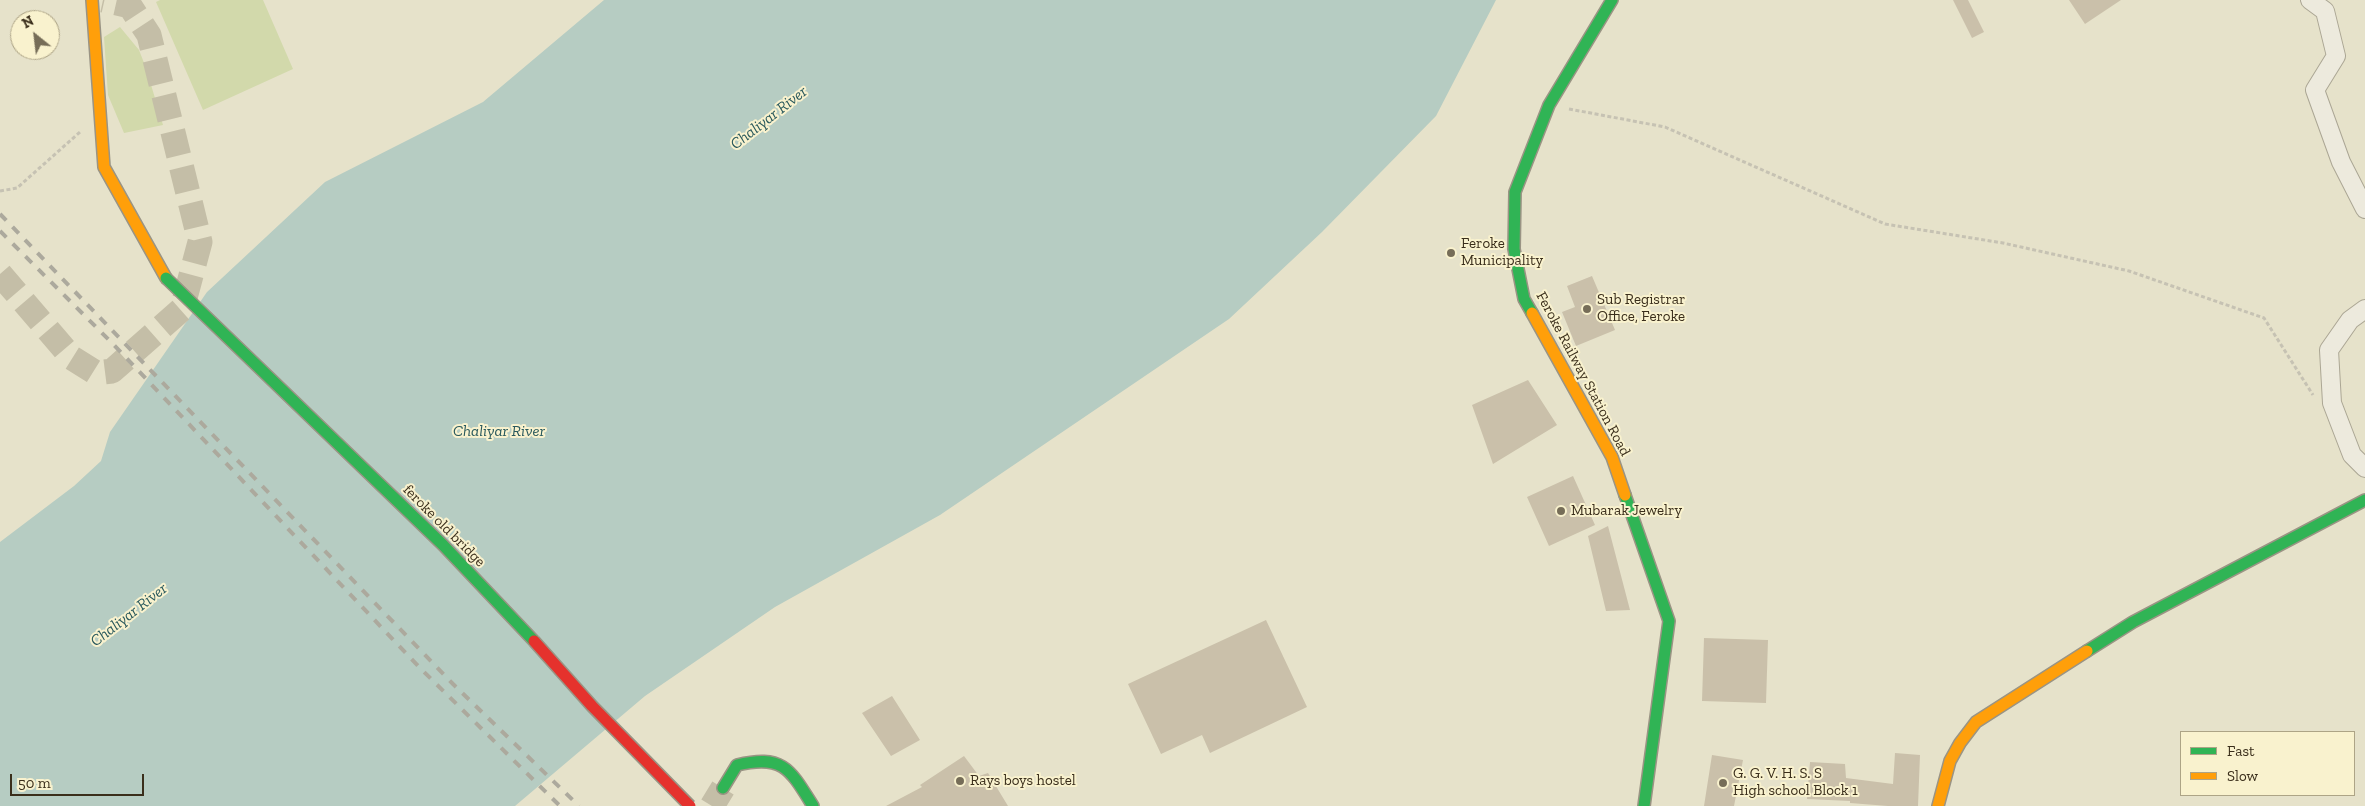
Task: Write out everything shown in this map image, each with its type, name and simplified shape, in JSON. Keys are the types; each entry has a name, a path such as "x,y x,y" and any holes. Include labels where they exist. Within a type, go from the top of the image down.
{"main road":[{"path":"92,0 100,114"},
{"name":"Feroke Railway Station Road","path":"1612,0 1549,105 1515,192 1514,249 1524,299 1612,457 1669,621 1644,806"},
{"name":"feroke old bridge","path":"100,114 104,167 166,278 443,545 519,624 592,706 690,806"},
{"path":"1938,806 1946,770 1956,745 1976,722 2133,622 2365,500"},
{"path":"722,788 737,765 763,759 781,765 813,806"}],"street":[{"path":"2310,0 2325,11 2336,56 2315,90 2341,162 2365,209"},
{"path":"2365,309 2350,320 2329,350 2332,403 2352,455 2365,468"}],"path":[{"path":"1549,105 1665,126 1885,224 2003,243 2130,271 2264,318 2316,399"},
{"path":"0,191 17,188 100,114"}],"green space":[{"path":"160,0 263,0 293,69 203,110 156,2"},
{"path":"120,27 139,50 163,125 124,133 108,95 104,37"}],"water":[{"name":"Chaliyar River","path":"604,0 1496,0 1436,116 1322,232 1229,319 940,515 775,607 645,696 515,806 0,806 0,542 74,486 101,461 110,432 207,292 325,182 483,102"}],"building":[{"path":"1953,0 1968,0 1984,32 1972,38"},
{"path":"2069,0 2121,0 2085,24"},
{"name":"Sub Registrar Office, Feroke","path":"1592,276 1615,330 1576,346 1562,312 1575,307 1567,286"},
{"path":"1528,380 1557,425 1493,464 1472,405"},
{"name":"Mubarak Jewelry","path":"1573,476 1595,525 1549,546 1527,497"},
{"path":"1608,526 1630,610 1606,611 1588,536"},
{"path":"1266,620 1307,707 1210,753 1202,735 1161,754 1128,684"},
{"path":"1704,638 1768,640 1766,703 1702,701"},
{"path":"892,696 920,740 891,756 862,713"},
{"path":"1895,753 1920,755 1918,806 1888,806 1850,803 1850,801 1807,799 1810,762 1845,764 1846,778 1893,784"},
{"name":"G. G. V. H. S. S High school Block 1","path":"1712,755 1743,760 1734,806 1704,806"},
{"name":"Rays boys hostel","path":"964,756 979,776 988,773 1008,806 886,806 922,787 920,785"}],"tunnel":[{"path":"0,274 72,358 96,373 112,371 182,309 200,242 149,35 130,6 103,0"},
{"path":"712,806 723,788"}],"railway":[{"path":"0,214 453,684 579,806"},
{"path":"0,231 114,345 419,667 560,806"}],"traffic: fast":[{"path":"1532,313 1524,299 1514,249 1515,192 1549,105 1612,0"},
{"path":"166,278 443,545 534,641"},
{"path":"1625,495 1669,621 1644,806"},
{"path":"2087,651 2133,622 2365,500"},
{"path":"723,788 737,765 753,762 775,763 791,774 813,806"}],"traffic: slow":[{"path":"92,0 104,167 166,278"},
{"path":"1532,313 1612,457 1625,495"},
{"path":"1938,806 1950,761 1960,743 1976,722 2087,651"}],"traffic: jam":[{"path":"534,641 592,706 690,806"}],"place":[{"name":"Feroke Municipality","path":"1451,253"},
{"name":"Sub Registrar Office, Feroke","path":"1587,309"},
{"name":"Mubarak Jewelry","path":"1561,511"},
{"name":"Rays boys hostel","path":"960,781"},
{"name":"G. G. V. H. S. S High school Block 1","path":"1723,783"}]}
